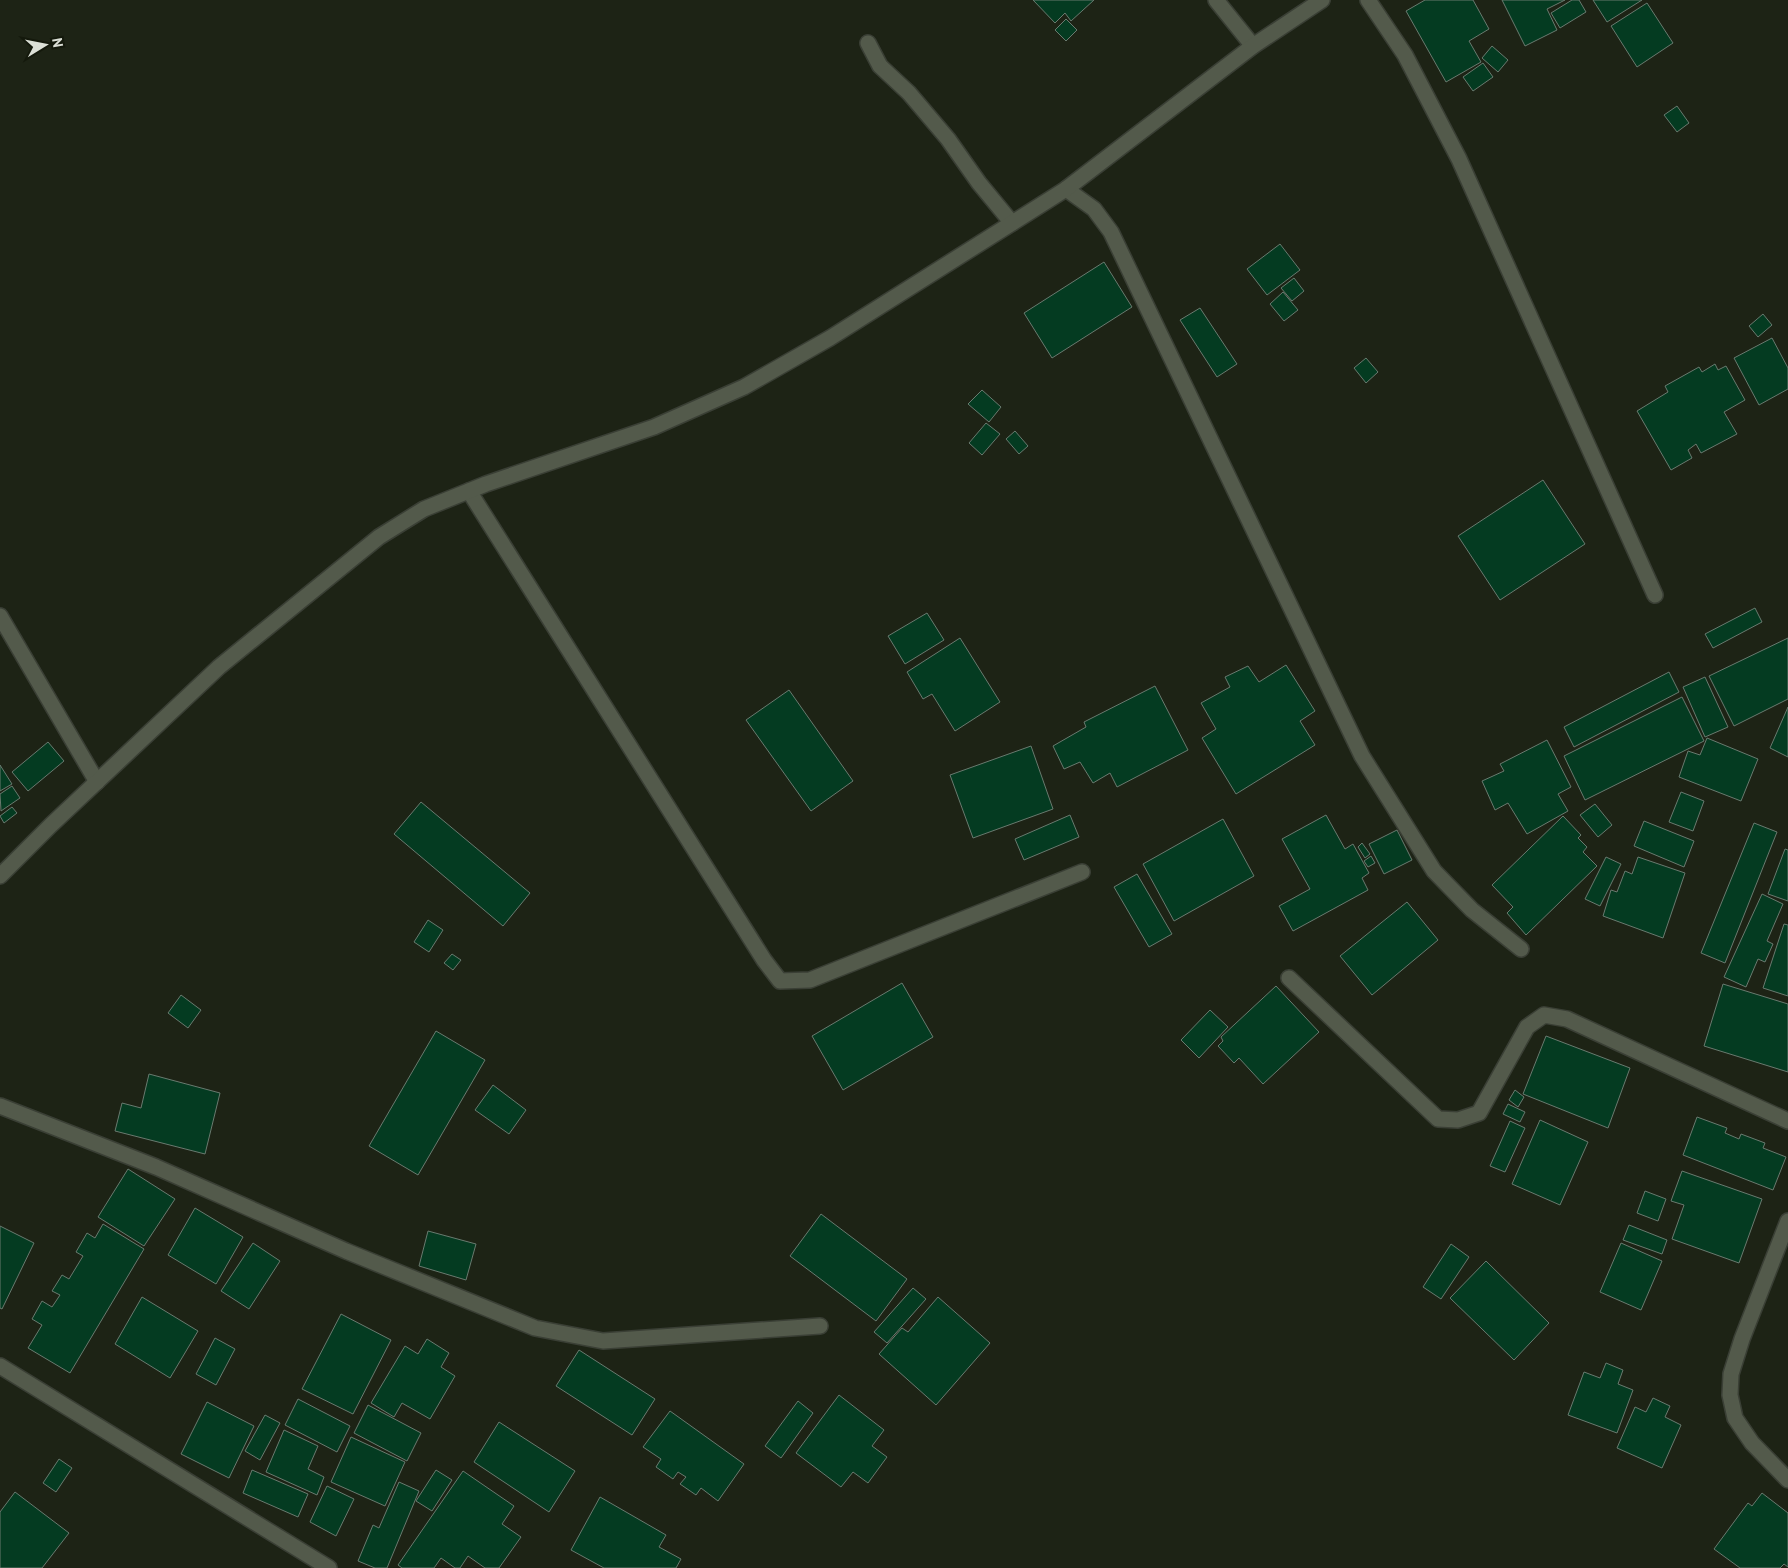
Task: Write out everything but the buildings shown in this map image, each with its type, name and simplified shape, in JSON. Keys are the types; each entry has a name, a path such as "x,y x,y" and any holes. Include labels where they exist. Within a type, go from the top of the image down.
{"street":[{"path":"1216,0 1253,46"},
{"path":"0,876 219,667 379,537 424,509 469,491 654,427 744,387 830,338 1066,189 1253,46 1322,0"},
{"path":"1368,0 1405,55 1459,159 1655,596"},
{"path":"868,42 880,66 909,93 948,139 978,183 1012,223"},
{"path":"1066,189 1094,209 1111,232 1362,756 1434,872 1472,910 1521,949"},
{"path":"469,491 764,960 780,981 810,980 1082,872"},
{"path":"0,616 97,782"},
{"path":"1289,978 1438,1119 1458,1120 1479,1113 1527,1027 1544,1016 1567,1018 1788,1121"},
{"path":"0,1106 156,1167 346,1251 535,1328 603,1341 820,1326"},
{"path":"1788,1221 1742,1340 1731,1374 1730,1395 1735,1418 1752,1443 1788,1480"},
{"path":"0,1366 330,1568"}]}
